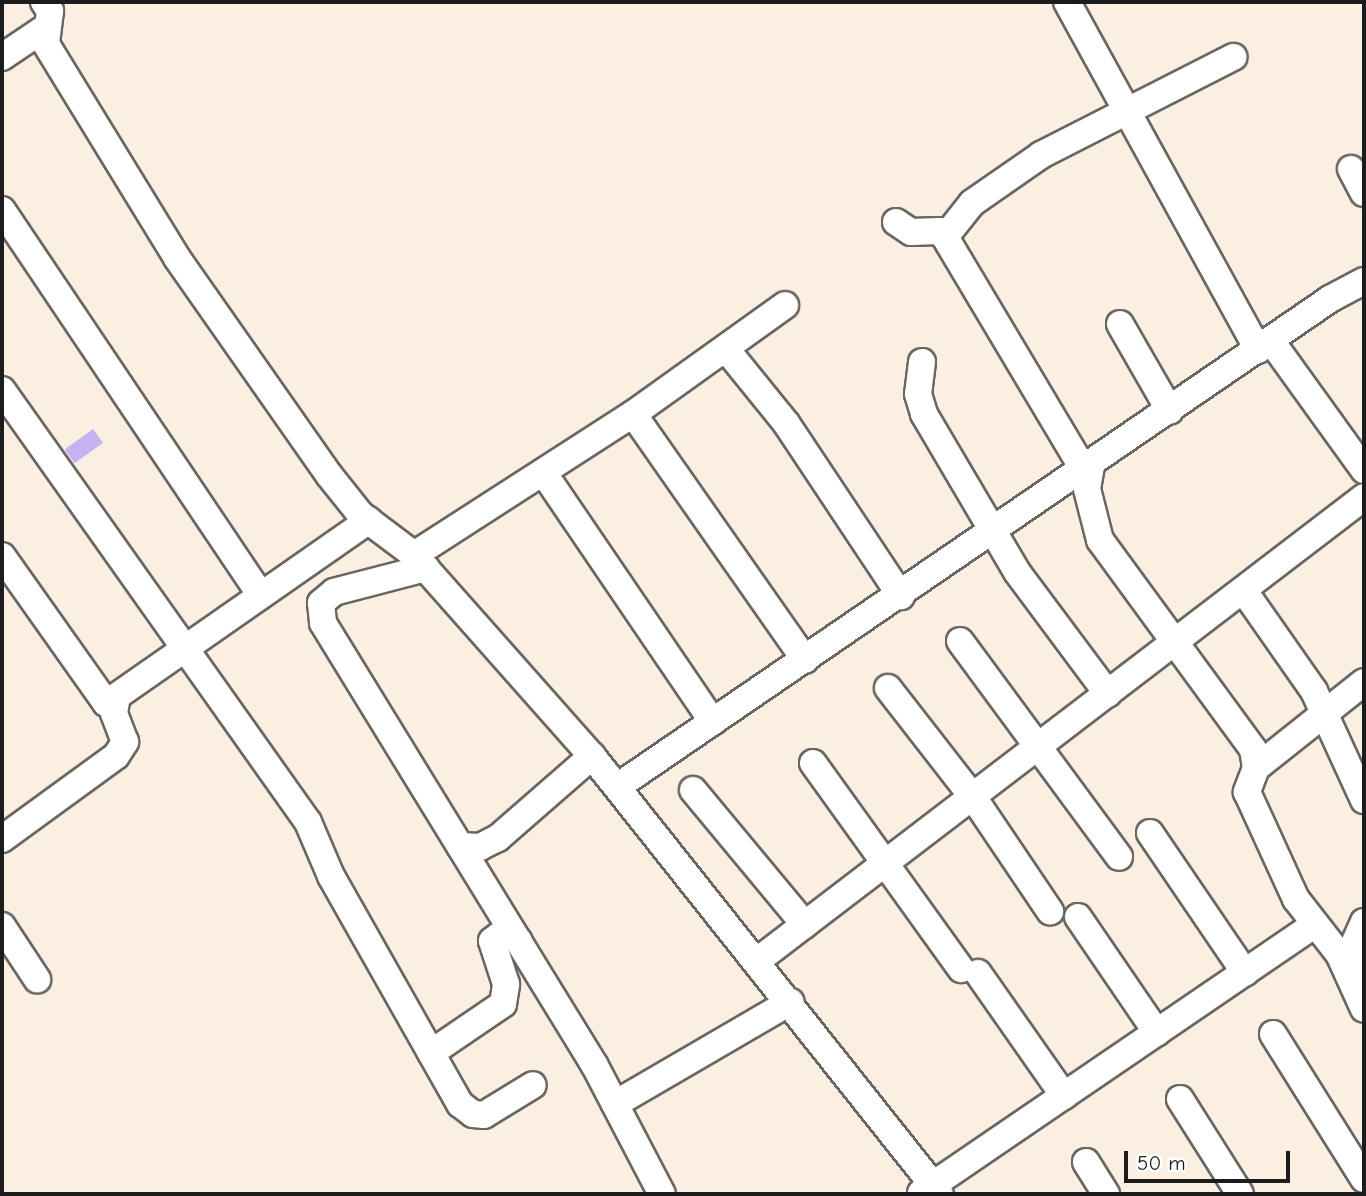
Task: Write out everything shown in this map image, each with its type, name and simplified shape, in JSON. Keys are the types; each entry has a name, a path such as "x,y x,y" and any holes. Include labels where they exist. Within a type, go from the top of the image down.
{"street":[{"path":"1067,2 1124,113 1264,345 1364,470"},
{"path":"2,57 46,14"},
{"path":"46,14 47,44 177,258 329,475 369,520 420,561 592,756 790,1002 931,1191 1315,924"},
{"path":"945,237 985,192 1041,155 1233,57"},
{"path":"1351,169 1364,194"},
{"path":"2,210 261,595"},
{"path":"896,222 911,232 939,231 945,237 1087,468 1087,489 1100,540 1253,750 1256,768"},
{"path":"617,786 994,533 1264,345 1364,281"},
{"path":"662,1194 615,1104 519,941 323,622 319,609 326,596 349,585 420,561 543,472 633,414 785,305"},
{"path":"1120,324 1170,411"},
{"path":"726,349 786,423 901,596"},
{"path":"922,362 919,405 1029,589 1108,694"},
{"path":"2,390 313,829 331,876 460,1104 473,1114 488,1114 533,1085"},
{"path":"633,414 805,660"},
{"path":"543,472 713,722"},
{"path":"757,961 1364,497"},
{"path":"2,839 116,756 125,742 114,705 117,696 369,520"},
{"path":"2,556 106,703 114,705"},
{"path":"1244,591 1292,656 1364,800"},
{"path":"960,641 1040,746 1119,857"},
{"path":"1364,682 1256,768 1247,784 1251,805 1296,899 1339,954 1364,1009"},
{"path":"887,688 973,797 1050,911"},
{"path":"460,846 480,847 498,838 592,756"},
{"path":"813,763 1064,1096"},
{"path":"694,790 805,925"},
{"path":"1150,833 1245,972"},
{"path":"1078,917 1157,1033"},
{"path":"1350,978 1350,953 1364,922"},
{"path":"2,926 37,979"},
{"path":"431,1053 503,1004 506,984 492,941 504,932 519,941"},
{"path":"615,1104 790,1002"},
{"path":"1273,1034 1364,1182 1349,1194"},
{"path":"1180,1099 1240,1194"},
{"path":"1086,1162 1106,1194"}],"building":[{"path":"93,429 103,443 75,463 65,450"}]}
